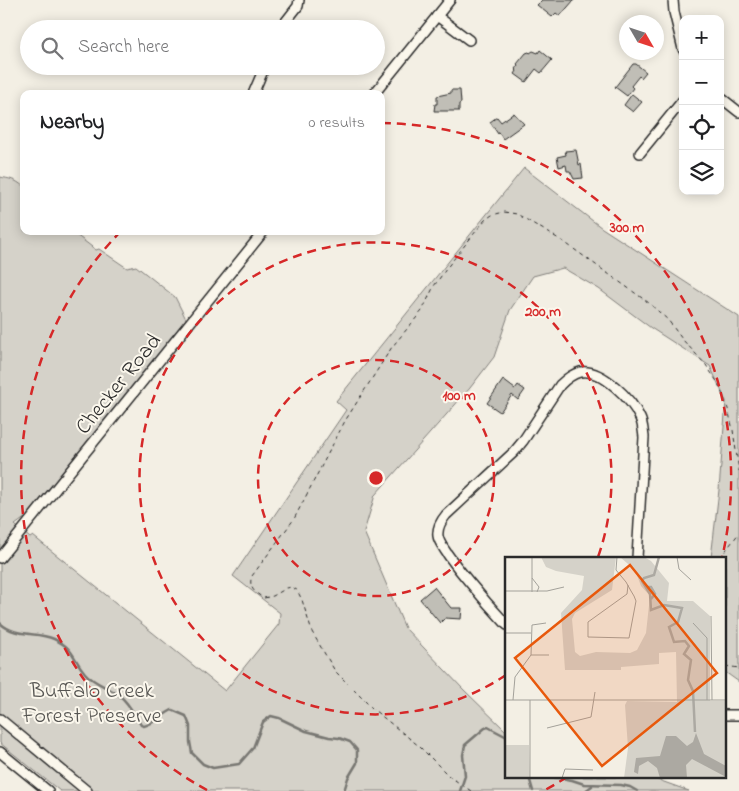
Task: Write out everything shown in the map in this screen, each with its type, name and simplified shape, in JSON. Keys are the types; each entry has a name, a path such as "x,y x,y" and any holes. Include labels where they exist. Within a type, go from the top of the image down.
{"street":[{"path":"287,20 298,6 299,0"},
{"path":"377,90 450,0"},
{"path":"673,0 679,33"},
{"path":"437,16 468,40"},
{"path":"256,90 261,75"},
{"path":"724,100 739,112"},
{"path":"640,153 679,105"},
{"name":"Checker Road","path":"0,558 261,235"},
{"path":"505,624 447,555 439,541 438,528 446,515 501,465 522,442 560,385 581,372 597,375 612,384 631,402 640,418 644,437 637,557"},
{"path":"726,715 739,715"},
{"path":"0,719 88,791"},
{"path":"0,752 48,791"}],"path":[{"path":"472,791 449,776 419,746 374,710 335,671 312,632 297,590 292,587 287,588 273,596 264,598 251,587 250,580 294,519 345,422 392,347 422,311 434,286 485,220 492,215 504,212 517,214 564,242 649,303 668,320 682,339 706,364 718,384 733,430 739,472"},
{"path":"721,557 739,533"},
{"path":"726,666 739,668"}],"green space":[{"name":"Buffalo Creek Forest Preserve","path":"524,168 602,228 739,317 739,682 726,673 726,557 711,557 726,401 710,366 651,328 599,289 563,268 533,276 510,310 494,357 470,388 375,495 364,532 405,628 505,730 505,778 653,778 689,791 60,791 0,743 0,177 10,179 20,184 20,235 76,235 96,250 99,249 127,268 136,266 175,297 186,319 26,517 15,525 30,538 33,536 225,691 279,624 280,613 233,576 346,410 336,401"}],"building":[{"path":"542,0 574,0 560,16 556,13 552,17 537,5"},
{"path":"540,50 552,60 541,73 536,69 526,82 515,74 517,64 526,53 533,51 538,53"},
{"path":"633,64 636,64 646,72 641,78 639,76 631,86 633,88 627,96 615,87"},
{"path":"451,90 460,90 461,103 459,104 459,111 434,111 435,104 437,104 437,96 451,93"},
{"path":"632,94 642,102 633,112 624,105"},
{"path":"514,113 524,124 503,139 490,122 497,117 501,122"},
{"path":"576,150 583,178 574,179 570,171 567,171 566,165 559,167 557,157 566,155 565,151"},
{"path":"503,380 515,389 518,385 525,390 518,400 512,395 500,412 487,403"},
{"path":"434,587 451,608 462,608 461,619 445,618 440,623 420,599"}],"waterway":[{"path":"0,623 13,631 47,637 66,646 88,677 123,699 141,725 144,726 151,723 172,710 186,716 190,726 192,753 203,764 213,768 239,764 253,748 263,722 271,716 306,731 350,742 357,750 357,763 348,778 344,791"},
{"path":"460,791 465,776 463,755 465,745 488,727 505,736"},
{"path":"529,778 533,791"},
{"path":"559,778 584,784 621,785 637,791"},
{"path":"585,791 592,786"}]}
